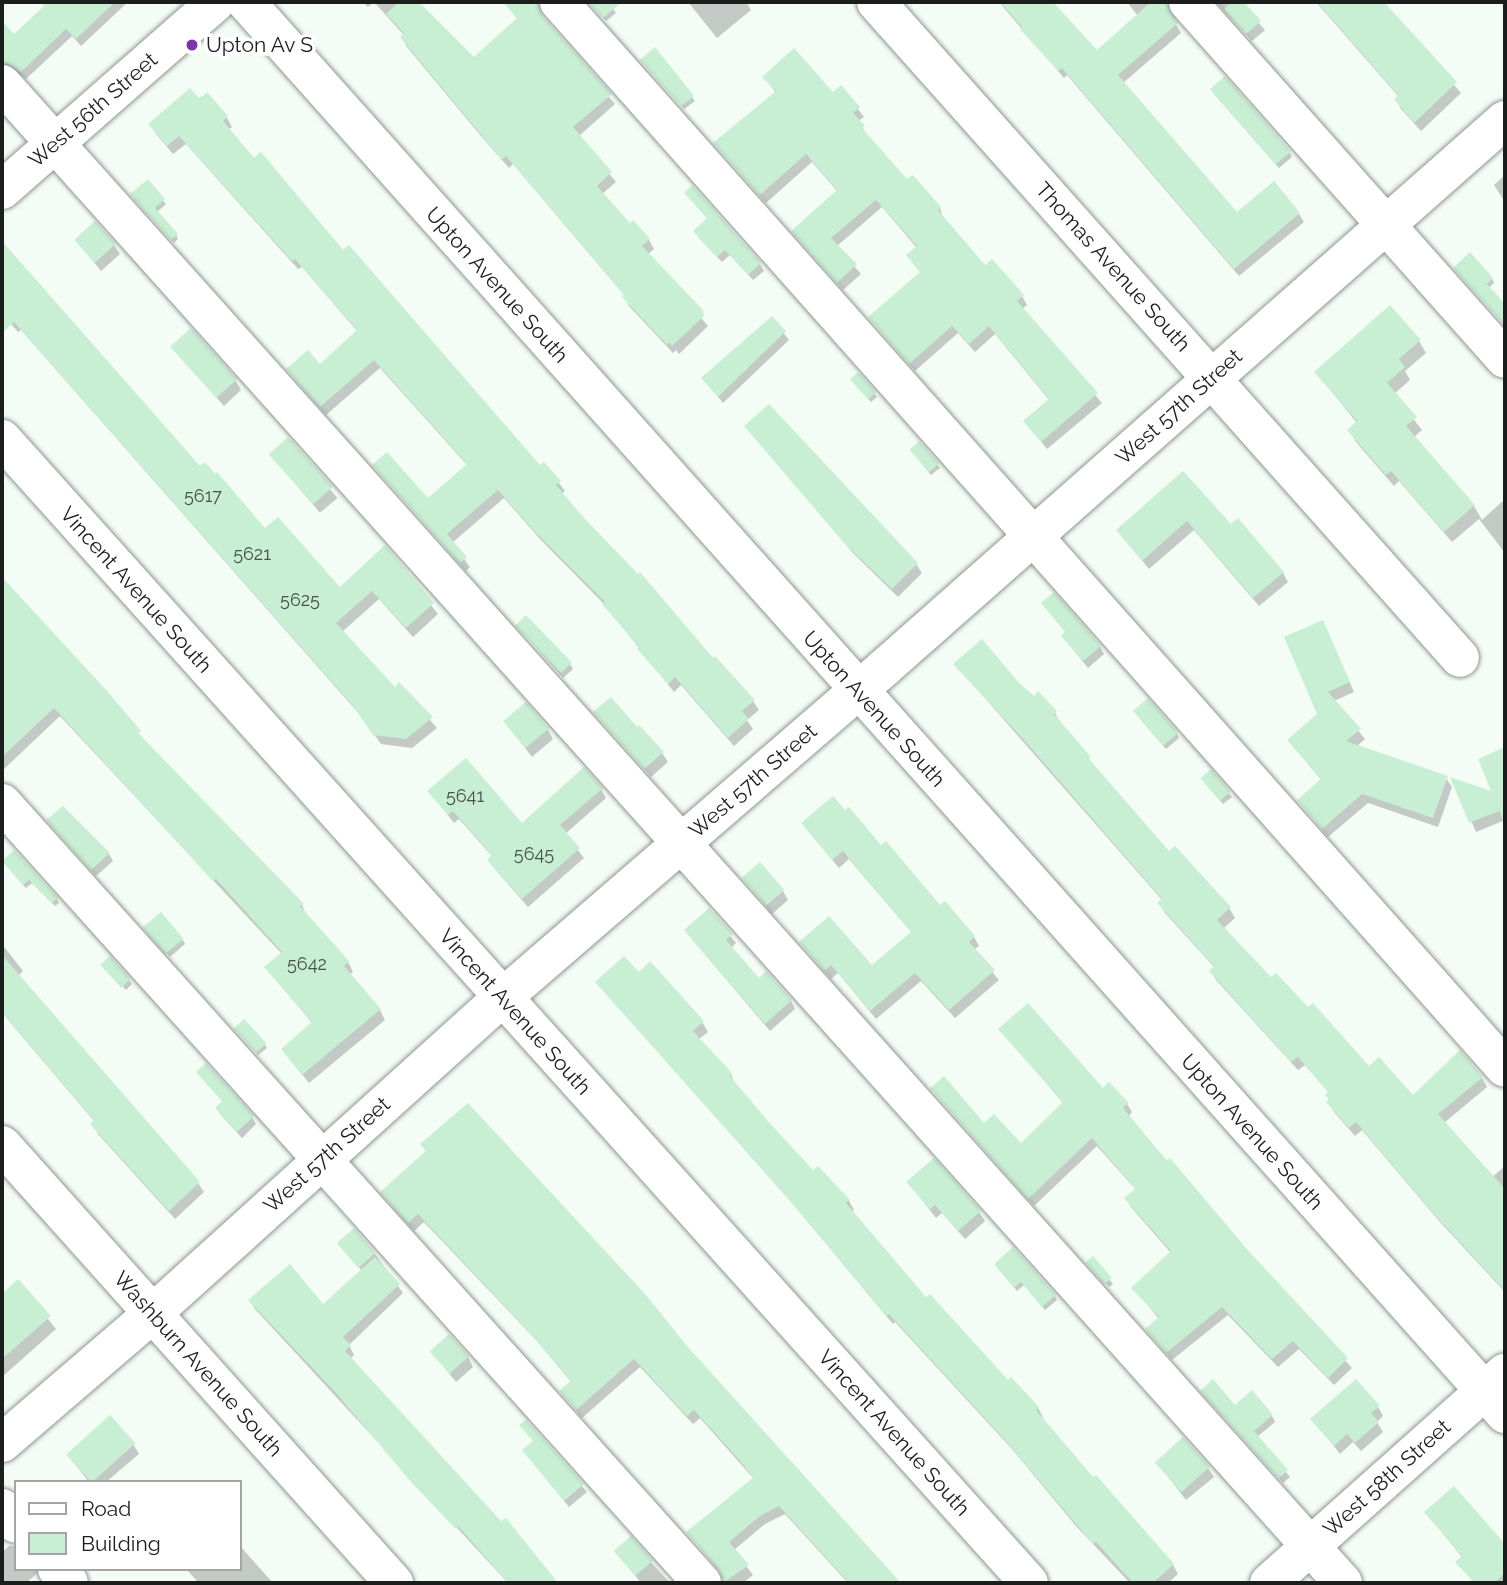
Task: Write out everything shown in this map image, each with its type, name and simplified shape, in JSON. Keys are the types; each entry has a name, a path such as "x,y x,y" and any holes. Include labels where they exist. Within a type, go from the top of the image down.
{"street":[{"name":"West 56th Street","path":"2,190 216,2"},
{"name":"Upton Avenue South","path":"246,2 858,691 1498,1393"},
{"path":"559,2 1505,1068"},
{"name":"Thomas Avenue South","path":"876,2 1461,658"},
{"path":"1188,2 1505,359"},
{"path":"2,84 1343,1583"},
{"name":"West 57th Street","path":"2,1443 153,1313 502,998 858,691 1505,120"},
{"name":"Vincent Avenue South","path":"2,439 1029,1583"},
{"path":"2,803 702,1583"},
{"name":"Washburn Avenue South","path":"2,1145 394,1583"},
{"name":"West 58th Street","path":"1269,1583 1498,1393"},
{"path":"2,1508 14,1522"}],"building":[{"path":"41,2 115,2 76,39 66,29 21,72 2,63 2,21 14,34 44,6"},
{"path":"399,2 419,2 474,57 517,18 503,2 538,2 543,17 612,94 573,127 612,172 597,186 630,223 633,220 650,239 642,246 703,310 704,316 672,346 669,342 667,345 622,297 624,295 577,239 506,156 502,160 400,37 404,33 386,14"},
{"path":"588,2 622,2 603,18"},
{"path":"1000,2 1053,2 1097,50 1151,2 1167,2 1178,23 1118,75 1237,212 1274,181 1300,213 1234,269 1062,68 1058,71"},
{"path":"1232,2 1244,2 1261,21 1246,34 1224,9"},
{"path":"1317,2 1384,2 1457,82 1414,123 1394,99 1398,95"},
{"path":"655,47 694,96 681,106 640,60"},
{"path":"794,48 833,92 841,85 860,107 853,113 865,126 862,128 907,179 913,175 941,207 938,210 985,265 992,259 1024,295 1017,301 1098,393 1041,442 1023,421 1049,399 989,326 969,344 952,326 909,364 868,317 920,272 906,255 917,246 876,200 831,238 857,264 837,283 791,231 837,190 806,154 760,195 713,143 776,91 762,77"},
{"path":"1225,76 1291,151 1276,165 1210,89"},
{"path":"190,88 200,99 207,92 228,116 223,121 254,158 261,152 343,250 349,245 540,465 544,462 561,481 556,485 584,518 638,574 640,572 713,658 715,656 755,700 742,711 749,719 728,738 675,677 668,684 602,604 605,602 533,530 498,490 447,534 467,557 460,563 372,465 387,452 428,498 467,464 374,360 320,407 286,369 308,350 320,364 357,330 295,259 292,261 179,136 167,146 148,124"},
{"path":"148,179 165,199 155,208 178,234 171,240 130,194"},
{"path":"692,185 761,263 748,275 725,250 717,257 693,231 707,218 684,193"},
{"path":"95,221 116,244 95,263 74,240"},
{"path":"2,241 200,466 205,462 215,474 217,472 265,528 278,517 340,587 385,545 434,603 406,628 372,591 336,623 395,687 399,682 433,717 406,739 373,735 353,706 14,322 2,333"},
{"path":"1470,252 1493,278 1487,284 1505,304 1505,326 1453,268"},
{"path":"1390,305 1421,340 1399,359 1405,367 1387,383 1417,417 1406,426 1475,505 1444,532 1391,471 1386,475 1347,430 1357,421 1314,372"},
{"path":"772,316 786,331 718,397 701,378"},
{"path":"191,328 237,379 216,398 170,347"},
{"path":"858,372 876,392 868,399 850,379"},
{"path":"769,404 918,563 892,589 845,544 744,426"},
{"path":"288,437 333,487 314,504 269,454"},
{"path":"919,441 939,463 929,472 909,450"},
{"path":"1183,471 1231,524 1238,518 1284,572 1253,598 1187,521 1142,561 1116,530"},
{"path":"2,577 107,691 141,731 138,733 304,904 300,906 349,961 344,966 381,1009 302,1075 281,1049 312,1022 264,967 282,952 216,879 213,881 54,708 2,757"},
{"path":"1054,592 1101,646 1083,661 1061,636 1065,632 1041,603"},
{"path":"526,615 572,662 561,673 515,625"},
{"path":"1323,620 1350,682 1328,692 1361,729 1346,741 1448,776 1433,818 1362,794 1322,829 1297,800 1321,779 1287,740 1317,714 1284,637"},
{"path":"982,639 1019,683 1034,696 1038,691 1057,711 1054,714 1091,757 1089,759 1169,851 1175,846 1231,907 1217,920 1271,977 1276,973 1308,1007 1313,1003 1369,1066 1379,1057 1413,1095 1460,1050 1483,1077 1438,1114 1505,1189 1505,1291 1433,1213 1356,1122 1349,1128 1326,1102 1329,1099 1325,1095 1328,1092 1298,1057 1291,1062 1209,971 1214,966 1157,903 1162,899 1025,741 953,664"},
{"path":"611,697 664,752 644,769 593,712"},
{"path":"1148,698 1178,733 1163,746 1133,711"},
{"path":"526,702 548,729 526,748 503,721"},
{"path":"1505,747 1505,823 1499,811 1469,823 1450,777 1491,791 1478,759"},
{"path":"466,758 522,823 584,767 603,788 560,825 580,848 522,899 487,860 492,855 453,811 448,815 427,791"},
{"path":"1211,769 1231,792 1220,801 1200,778"},
{"path":"833,796 845,810 849,807 881,845 886,841 940,905 945,901 975,936 969,942 995,970 949,1010 915,973 870,1011 831,965 825,971 799,942 829,916 872,965 911,932 843,851 832,860 801,823"},
{"path":"63,806 110,853 91,870 46,820"},
{"path":"14,850 58,898 52,903 29,880 23,885 2,861"},
{"path":"760,862 784,890 766,906 742,878"},
{"path":"709,908 733,934 726,940 759,978 766,971 792,1000 765,1024 684,930"},
{"path":"161,912 183,939 165,954 143,927"},
{"path":"2,955 200,1182 169,1211 90,1124 94,1120 2,1013"},
{"path":"110,956 131,979 121,988 100,965"},
{"path":"624,956 639,972 650,961 704,1021 693,1031 732,1073 730,1076 766,1119 813,1170 818,1166 850,1200 846,1203 926,1297 930,1294 1008,1380 1011,1377 1039,1407 1036,1410 1093,1477 1096,1475 1174,1564 1153,1583 1133,1583 1096,1542 1093,1544 1004,1439 889,1314 887,1316 785,1195 595,982"},
{"path":"1028,1003 1103,1088 1109,1082 1129,1103 1123,1108 1167,1161 1170,1158 1246,1248 1348,1358 1328,1378 1293,1341 1272,1359 1222,1307 1166,1353 1145,1329 1159,1317 1131,1288 1171,1251 1124,1198 1135,1189 1092,1138 1028,1199 930,1088 944,1076 984,1123 994,1114 1021,1143 1063,1102 998,1029"},
{"path":"244,1019 267,1043 256,1053 234,1029"},
{"path":"206,1063 254,1116 237,1132 215,1108 222,1101 196,1072"},
{"path":"468,1103 646,1295 687,1346 901,1583 849,1583 779,1506 760,1516 729,1542 749,1565 723,1583 718,1568 686,1532 753,1478 742,1463 694,1410 687,1416 634,1359 576,1410 559,1391 571,1381 529,1332 418,1214 408,1223 380,1192 426,1151 420,1144"},
{"path":"934,1158 981,1211 958,1231 935,1205 930,1209 906,1182"},
{"path":"354,1228 376,1253 358,1268 337,1243"},
{"path":"1013,1247 1056,1295 1042,1307 1021,1282 1014,1288 994,1264"},
{"path":"1093,1256 1112,1278 1104,1284 1085,1263"},
{"path":"375,1257 400,1284 343,1337 351,1345 345,1351 501,1521 506,1518 558,1583 508,1583 459,1527 456,1529 412,1483 336,1393 248,1300 290,1264 323,1304"},
{"path":"18,1279 51,1316 2,1359 2,1294"},
{"path":"449,1334 469,1356 450,1374 430,1351"},
{"path":"1213,1379 1235,1405 1252,1390 1273,1415 1254,1431 1288,1470 1279,1478 1200,1391"},
{"path":"1356,1379 1380,1406 1371,1413 1379,1422 1355,1443 1347,1434 1334,1446 1310,1419"},
{"path":"110,1415 135,1443 95,1480 89,1480 66,1454"},
{"path":"526,1420 584,1484 564,1501 522,1450 533,1441 519,1425"},
{"path":"1183,1437 1210,1467 1182,1492 1155,1462"},
{"path":"1454,1486 1505,1544 1505,1573 1494,1583 1475,1583 1455,1562 1462,1556 1424,1512"},
{"path":"631,1536 653,1561 635,1576 614,1551"}],"place":[{"name":"Upton Av S","path":"192,45"}]}
